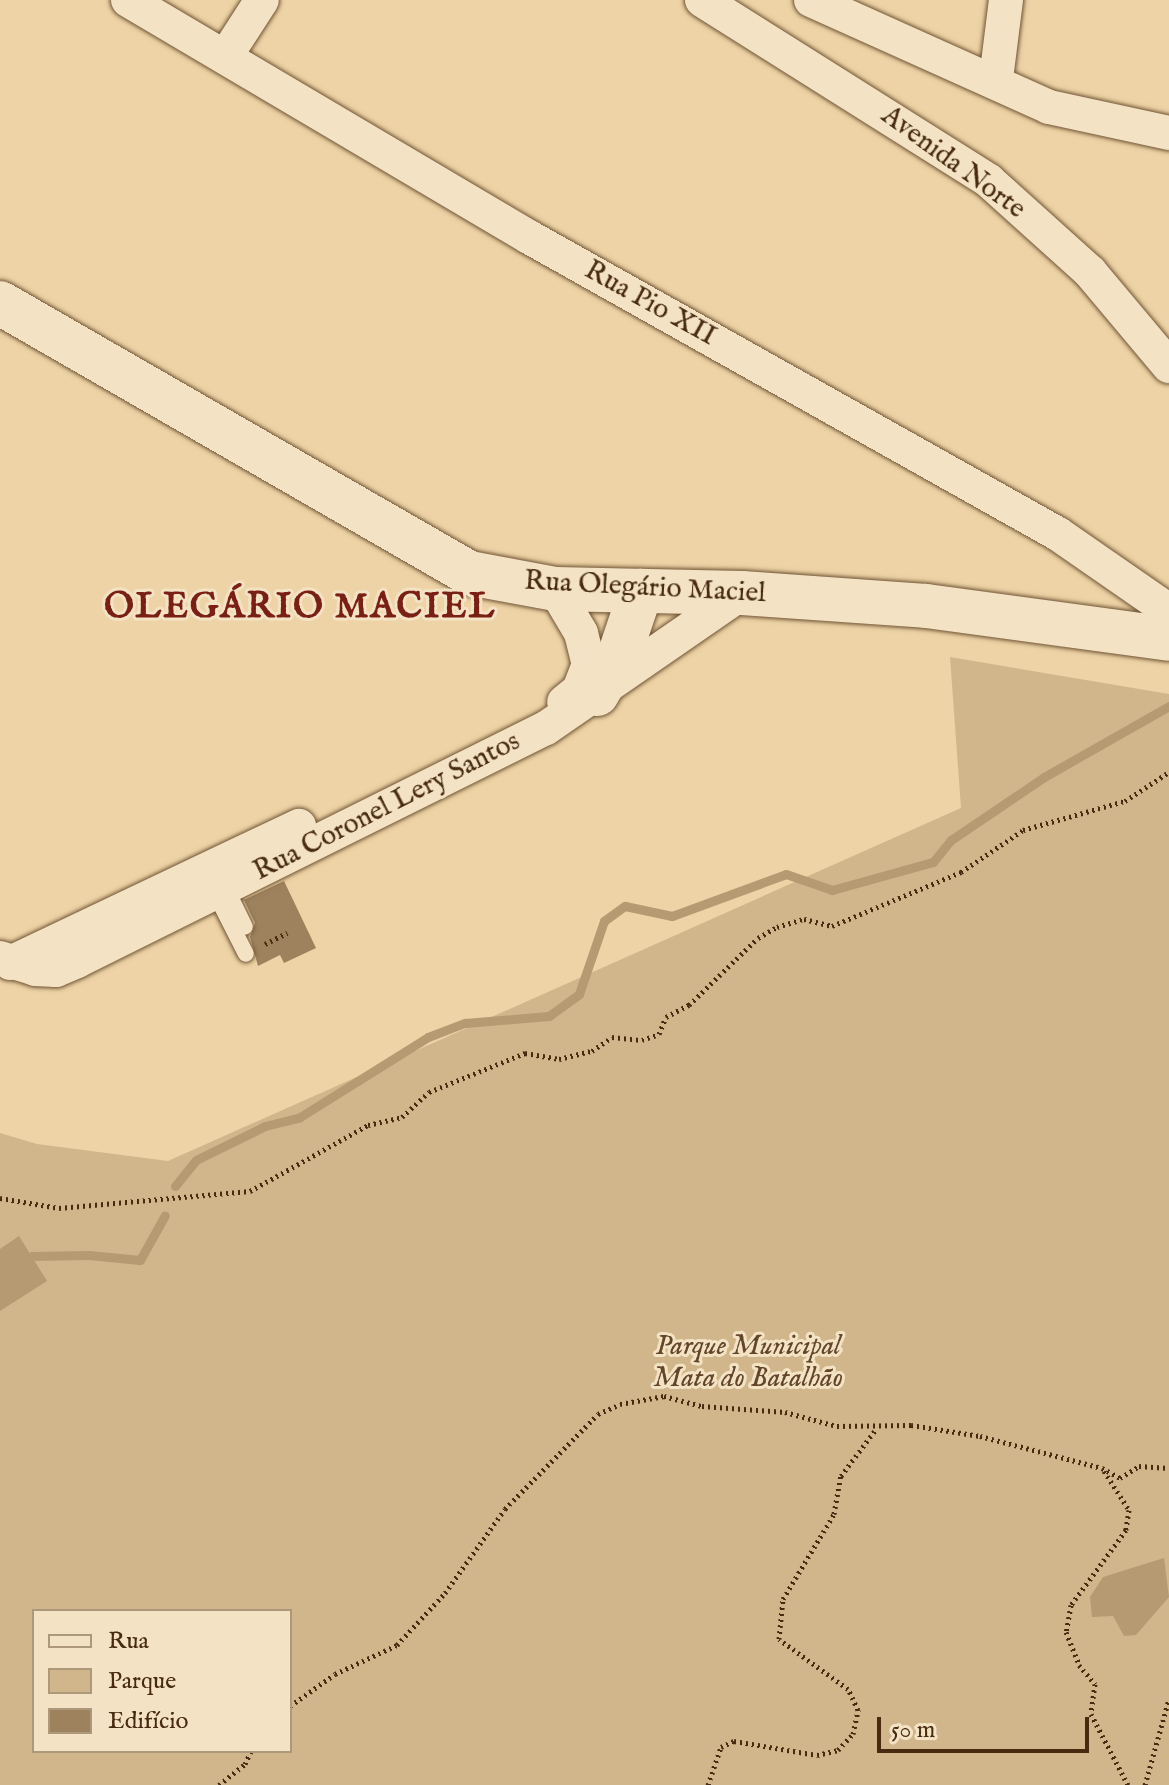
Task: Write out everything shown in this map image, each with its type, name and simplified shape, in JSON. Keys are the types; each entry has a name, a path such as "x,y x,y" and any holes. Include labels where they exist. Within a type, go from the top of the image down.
{"street":[{"name":"Rua Pio XII","path":"128,0 227,54 529,237 1058,534 1169,611"},
{"path":"227,54 262,0"},
{"path":"703,0 711,0"},
{"name":"Avenida Norte","path":"703,0 989,181 1090,272 1169,366"},
{"path":"811,0 996,79 1049,107 1086,119 1169,133"},
{"path":"996,79 1006,0"},
{"name":"Rua Olegário Maciel","path":"0,303 448,564 469,573 555,589 742,593 926,606 1169,639"},
{"path":"555,589 587,650 587,672 579,699"},
{"path":"579,699 619,656 641,591"},
{"name":"Rua Coronel Lery Santos","path":"5,961 56,970 220,890 579,699 742,593"},
{"name":"Rua Coronel Lery Santos","path":"5,961 579,699"}],"lane":[{"path":"220,890 245,927"},
{"path":"220,890 246,954"}],"path":[{"path":"0,1198 59,1208 250,1191 368,1125 402,1117 429,1092 525,1053 559,1059 592,1051 612,1037 642,1040 659,1034 666,1017 689,1005 758,938 777,927 804,919 832,926 961,872 1023,830 1125,801 1169,772"},
{"path":"292,1705 335,1674 397,1645 445,1593 505,1509 598,1414 664,1396 876,1429 911,1425 963,1433 1102,1468 1120,1478 1139,1466 1169,1468"},
{"path":"708,1785 721,1747 734,1741 817,1755 838,1750 853,1734 858,1710 848,1689 779,1639 783,1599 834,1514 841,1476 876,1429"},
{"path":"1102,1468 1129,1510 1126,1530 1071,1605 1066,1632 1079,1665 1095,1684 1091,1714 1128,1785"},
{"path":"1145,1785 1169,1699"},
{"path":"219,1785 245,1764 250,1753"}],"green space":[{"name":"Parque Municipal Mata do Batalhão","path":"950,657 1169,694 1169,1785 0,1785 0,1133 37,1144 168,1161 961,808"}],"shaded area":[{"path":"19,1236 47,1281 0,1311 0,1249"},
{"path":"1164,1558 1169,1597 1136,1635 1124,1636 1113,1616 1092,1617 1090,1597 1103,1577"}],"building":[{"path":"284,881 316,948 284,963 280,955 258,966 250,937 255,923 244,900"}],"waterway":[{"path":"175,1186 196,1160 265,1126 300,1117 428,1037 465,1023 549,1016 579,994 604,921 625,906 672,916 786,874 832,890 933,862 951,840 1044,777 1169,706"},
{"path":"22,1263 32,1256 89,1255 140,1260 165,1215"}],"district":[{"name":"OLEGÁRIO MACIEL","path":"300,608"}]}
